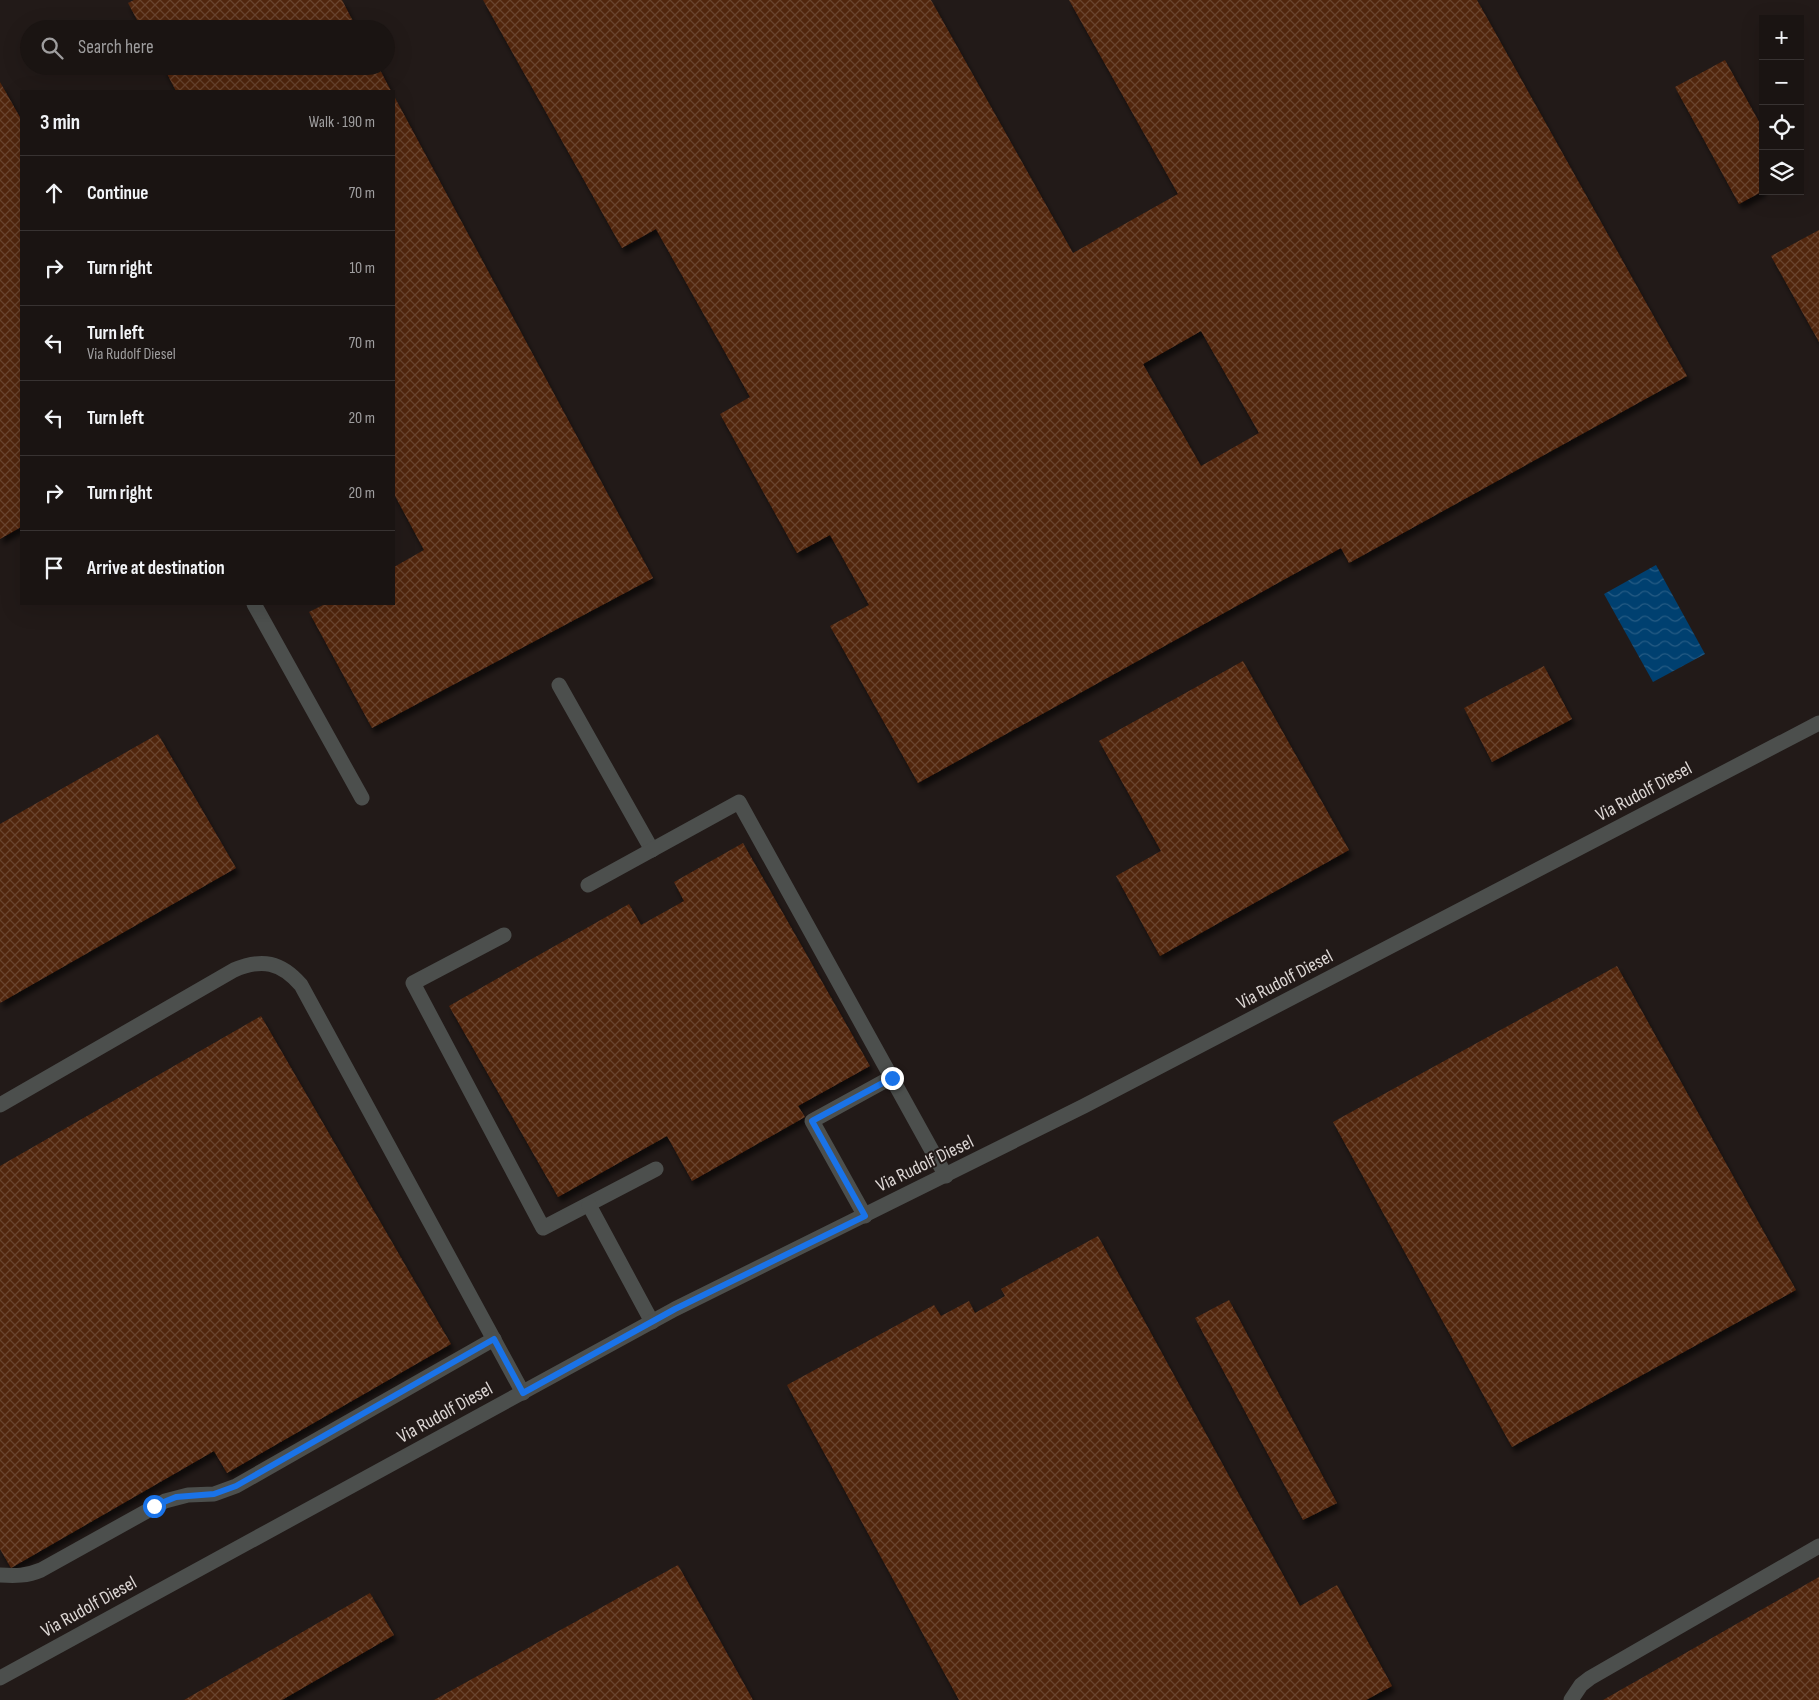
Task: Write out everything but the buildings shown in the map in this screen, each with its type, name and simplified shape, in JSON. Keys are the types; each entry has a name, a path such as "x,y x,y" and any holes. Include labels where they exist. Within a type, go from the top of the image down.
{"street":[{"path":"255,605 362,798"},
{"path":"559,685 652,850"},
{"name":"Via Rudolf Diesel","path":"0,1678 652,1322 1217,1039 1819,723"},
{"path":"588,885 738,802 946,1176"},
{"path":"504,935 412,983 543,1228 656,1168"},
{"path":"0,1105 234,970 245,965 258,963 282,967 292,974 301,985 523,1393"},
{"path":"865,1216 812,1121 892,1078"},
{"path":"589,1205 652,1322"},
{"path":"0,1575 29,1575 41,1570 165,1501 188,1495 214,1494 230,1488 494,1339"},
{"path":"1571,1700 1581,1686 1590,1678 1819,1546"}],"water":[{"path":"1656,565 1705,654 1653,682 1604,594"}],"route":[{"path":"154,1506 176,1497 214,1494 236,1486 494,1339 523,1393 675,1309 865,1216 812,1121 892,1078"}]}
